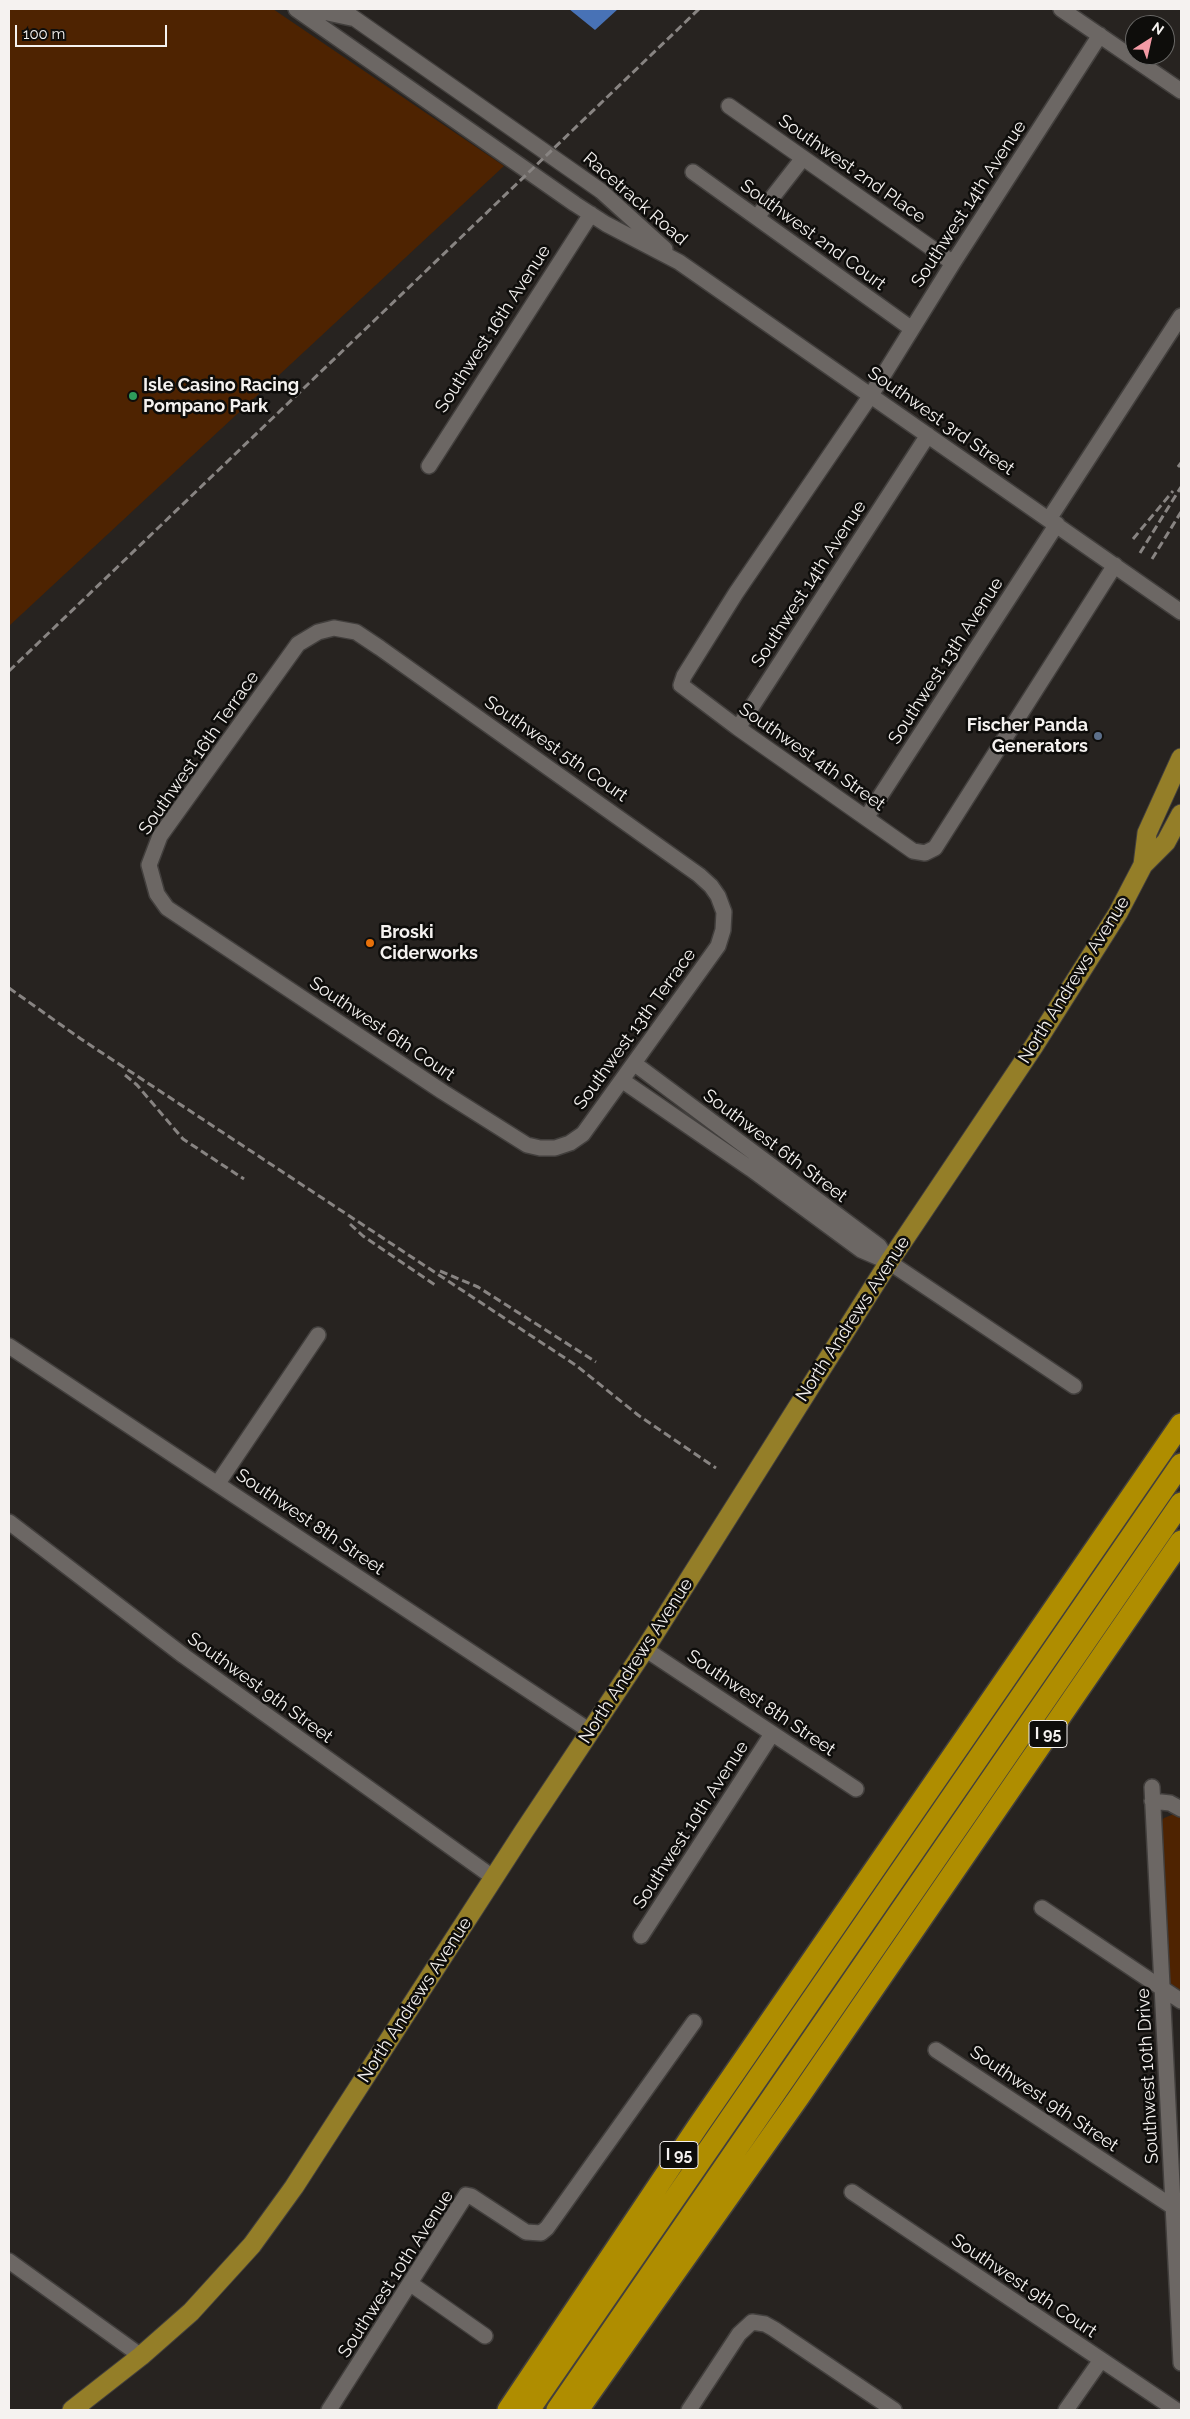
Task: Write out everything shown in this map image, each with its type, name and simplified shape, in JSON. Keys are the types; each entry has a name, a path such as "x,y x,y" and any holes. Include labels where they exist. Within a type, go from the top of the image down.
{"highway":[{"name":"I 95","path":"508,2410 704,2118 1181,1424"},
{"path":"1065,1593 1178,1469"},
{"path":"529,2410 1178,1469"},
{"path":"557,2410 1181,1504"},
{"name":"I 95","path":"578,2410 916,1927 1181,1541"},
{"path":"916,1927 976,1801"}],"main road":[{"name":"North Andrews Avenue","path":"1143,865 1147,833 1181,758"},
{"name":"North Andrews Avenue","path":"72,2410 141,2356 191,2312 263,2230 298,2182 494,1878 645,1649 888,1262 986,1119 1089,959 1118,913 1143,865 1166,842 1181,814"}],"street":[{"name":"Racetrack Road","path":"342,9 601,191 679,262"},
{"path":"1060,9 1181,91"},
{"name":"Racetrack Road","path":"300,12 590,214 679,262"},
{"path":"300,12 323,12 357,20"},
{"name":"Southwest 14th Avenue","path":"871,395 953,263 1100,35"},
{"name":"Southwest 2nd Place","path":"729,106 953,263"},
{"path":"757,217 803,158"},
{"name":"Southwest 2nd Court","path":"693,172 912,329"},
{"name":"Southwest 16th Avenue","path":"429,466 590,214"},
{"name":"Southwest 3rd Street","path":"679,262 1181,612"},
{"name":"Southwest 13th Avenue","path":"866,818 1181,316"},
{"name":"Southwest 4th Street","path":"871,395 736,593 684,676 681,685 738,728 913,851 925,853 935,848 1115,565"},
{"name":"Southwest 14th Avenue","path":"738,728 928,435"},
{"name":"Southwest 5th Court","path":"318,632 334,628 356,632 699,875 711,886 718,896 724,912 723,930 718,946"},
{"name":"Southwest 16th Terrace","path":"167,908 156,894 149,866 160,836 298,644 318,632"},
{"name":"Southwest 6th Court","path":"167,908 443,1092 527,1145 540,1148 555,1148 570,1143 583,1134"},
{"name":"Southwest 13th Terrace","path":"583,1134 623,1081 718,946"},
{"name":"Southwest 6th Street","path":"635,1064 878,1246 888,1262"},
{"name":"Southwest 6th Street","path":"623,1081 751,1169 861,1250 888,1262 1074,1386"},
{"path":"218,1483 318,1335"},
{"name":"Southwest 8th Street","path":"9,1346 590,1731"},
{"name":"Southwest 9th Street","path":"9,1522 184,1656 494,1878"},
{"name":"Southwest 8th Street","path":"645,1649 856,1788"},
{"name":"Southwest 10th Avenue","path":"641,1936 772,1734"},
{"name":"Southwest 10th Drive","path":"1181,1809 1152,1794 1162,1988 1177,2210 1181,2363"},
{"path":"1042,1908 1181,2001"},
{"name":"Southwest 10th Avenue","path":"330,2410 466,2195 471,2196 526,2232 541,2233 547,2228 694,2022"},
{"name":"Southwest 9th Street","path":"936,2050 1177,2210"},
{"name":"Southwest 9th Court","path":"852,2192 1176,2410"},
{"path":"9,2261 141,2356"},
{"path":"411,2284 485,2336"},
{"path":"689,2410 739,2334 752,2322 765,2324 774,2329 894,2410"},
{"path":"1066,2410 1101,2360"}],"shaded area":[{"name":"Isle Casino Racing Pompano Park","path":"9,9 273,9 504,166 9,626"},
{"path":"1174,1814 1181,1818 1181,1995 1169,1987 1159,1824 1164,1818"}],"water":[{"path":"569,9 618,9 595,30"}],"railway":[{"path":"9,671 699,9"},
{"path":"1178,467 1181,463"},
{"path":"1140,553 1181,487"},
{"path":"1133,539 1173,491"},
{"path":"1152,559 1181,512"},
{"path":"9,988 81,1039 577,1366 638,1415 716,1468"},
{"path":"125,1075 137,1085 183,1139 244,1179"},
{"path":"350,1224 363,1236 435,1285"},
{"path":"440,1271 478,1287 596,1362"}],"place":[{"name":"Isle Casino Racing Pompano Park","path":"133,396"},
{"name":"Fischer Panda Generators","path":"1098,736"},
{"name":"Broski Ciderworks","path":"370,943"}]}
